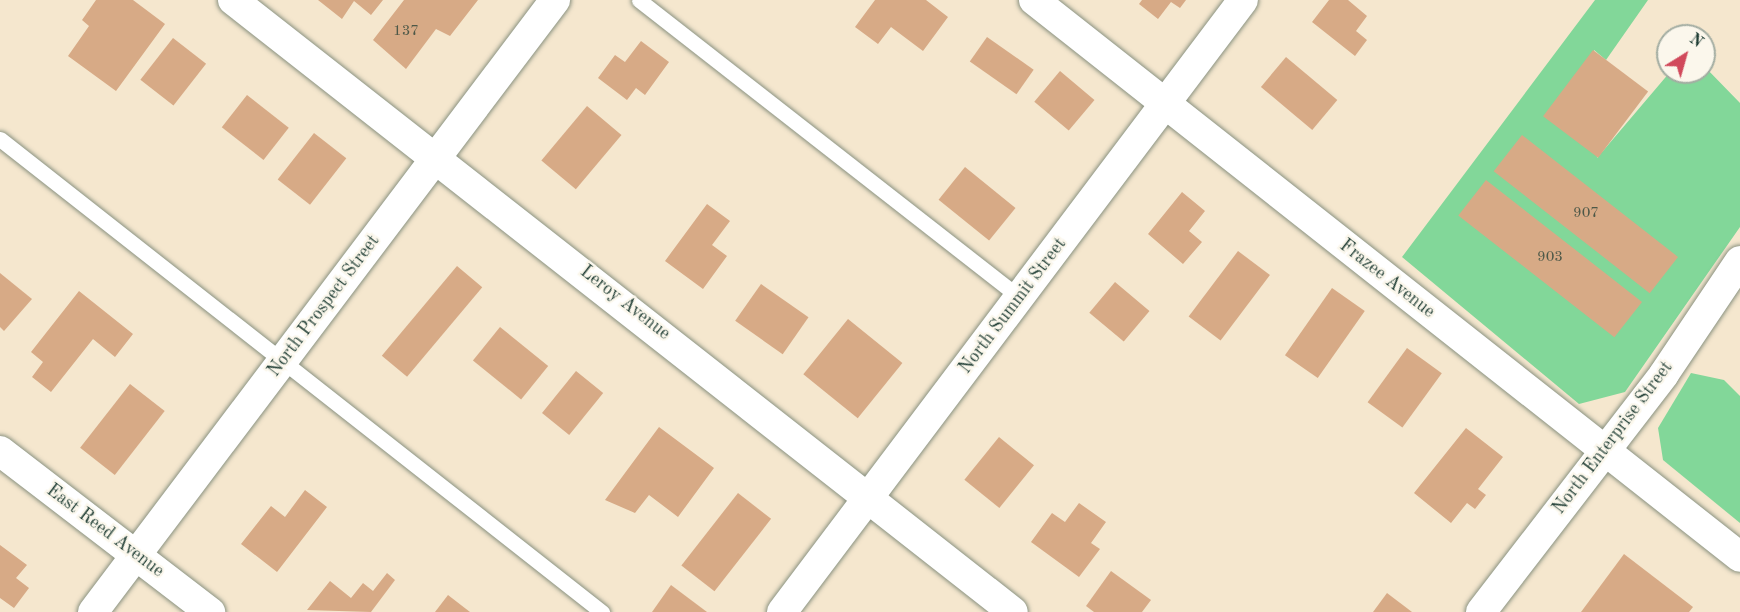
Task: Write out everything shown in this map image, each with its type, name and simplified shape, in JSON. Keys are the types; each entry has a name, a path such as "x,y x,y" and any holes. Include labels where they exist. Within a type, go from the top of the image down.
{"street":[{"name":"Leroy Avenue","path":"233,0 412,142 436,155 869,495 1013,612"},
{"name":"North Prospect Street","path":"93,612 555,0"},
{"name":"Frazee Avenue","path":"1034,0 1740,557"},
{"name":"North Summit Street","path":"782,612 1244,0"},
{"name":"North Enterprise Street","path":"1481,612 1604,450 1740,261"},
{"name":"East Reed Avenue","path":"0,451 138,554 210,612"}],"lane":[{"path":"639,0 1019,297"},
{"path":"0,139 602,612"}],"green space":[{"path":"1595,0 1648,0 1606,60 1594,50 1597,158 1660,84 1716,84 1716,78 1740,103 1740,227 1625,392 1579,404 1402,257"},
{"path":"1691,373 1724,380 1740,396 1740,523 1663,460 1658,428"}],"building":[{"path":"96,0 133,0 165,24 116,91 68,56 89,26 82,20"},
{"path":"318,0 383,0 371,15 354,1 342,19"},
{"path":"404,0 478,0 450,36 436,29 406,69 373,40"},
{"path":"875,0 926,0 948,17 923,51 891,27 878,44 855,27"},
{"path":"1142,0 1186,0 1180,8 1171,2 1158,19 1139,4"},
{"path":"1329,0 1348,0 1367,16 1356,31 1367,40 1355,56 1312,22"},
{"path":"987,37 1034,70 1016,94 970,62"},
{"path":"173,38 206,64 173,106 140,80"},
{"path":"641,41 669,62 645,95 636,88 627,100 598,78 615,55 625,62"},
{"path":"1593,50 1648,92 1598,158 1543,116"},
{"path":"1286,57 1337,100 1312,130 1261,87"},
{"path":"1060,71 1094,100 1069,131 1034,102"},
{"path":"247,95 289,128 264,160 222,127"},
{"path":"587,106 621,135 576,189 541,160"},
{"path":"314,133 346,158 310,205 278,179"},
{"path":"1522,135 1678,257 1650,293 1494,171"},
{"path":"965,167 1016,208 989,241 939,200"},
{"path":"1486,180 1642,302 1614,337 1458,215"},
{"path":"1182,192 1205,211 1189,231 1202,242 1183,264 1148,234"},
{"path":"707,204 730,221 712,245 727,256 703,289 665,261"},
{"path":"1238,251 1270,275 1221,341 1189,316"},
{"path":"457,266 482,287 407,377 382,356"},
{"path":"0,273 32,299 4,331 0,327"},
{"path":"1115,282 1149,311 1124,342 1089,313"},
{"path":"761,284 809,317 783,354 735,321"},
{"path":"1332,288 1365,311 1318,378 1285,355"},
{"path":"79,291 133,334 115,357 93,339 51,392 32,377 43,362 31,352"},
{"path":"848,319 902,363 858,418 803,374"},
{"path":"500,327 548,366 521,399 473,360"},
{"path":"1407,348 1442,373 1402,427 1368,402"},
{"path":"576,371 603,393 569,435 542,413"},
{"path":"130,384 165,411 115,475 80,448"},
{"path":"659,427 714,468 678,517 649,495 635,513 605,500"},
{"path":"1466,428 1503,457 1478,489 1486,495 1475,509 1467,503 1451,523 1414,493"},
{"path":"999,437 1034,465 999,508 964,480"},
{"path":"305,490 327,507 277,572 241,544 271,506 285,517"},
{"path":"738,493 771,519 714,591 681,565"},
{"path":"1079,503 1106,522 1091,543 1100,549 1079,577 1031,542 1052,513 1065,522"},
{"path":"0,545 27,565 16,578 29,588 14,608 0,598"},
{"path":"1624,554 1693,607 1689,612 1581,612"},
{"path":"1111,571 1151,600 1142,612 1094,612 1086,606"},
{"path":"387,573 395,580 371,612 307,610 330,581 351,598 363,583 373,591"},
{"path":"671,585 707,612 652,612"},
{"path":"1387,593 1412,612 1373,612"},
{"path":"448,595 470,612 435,612"}]}
